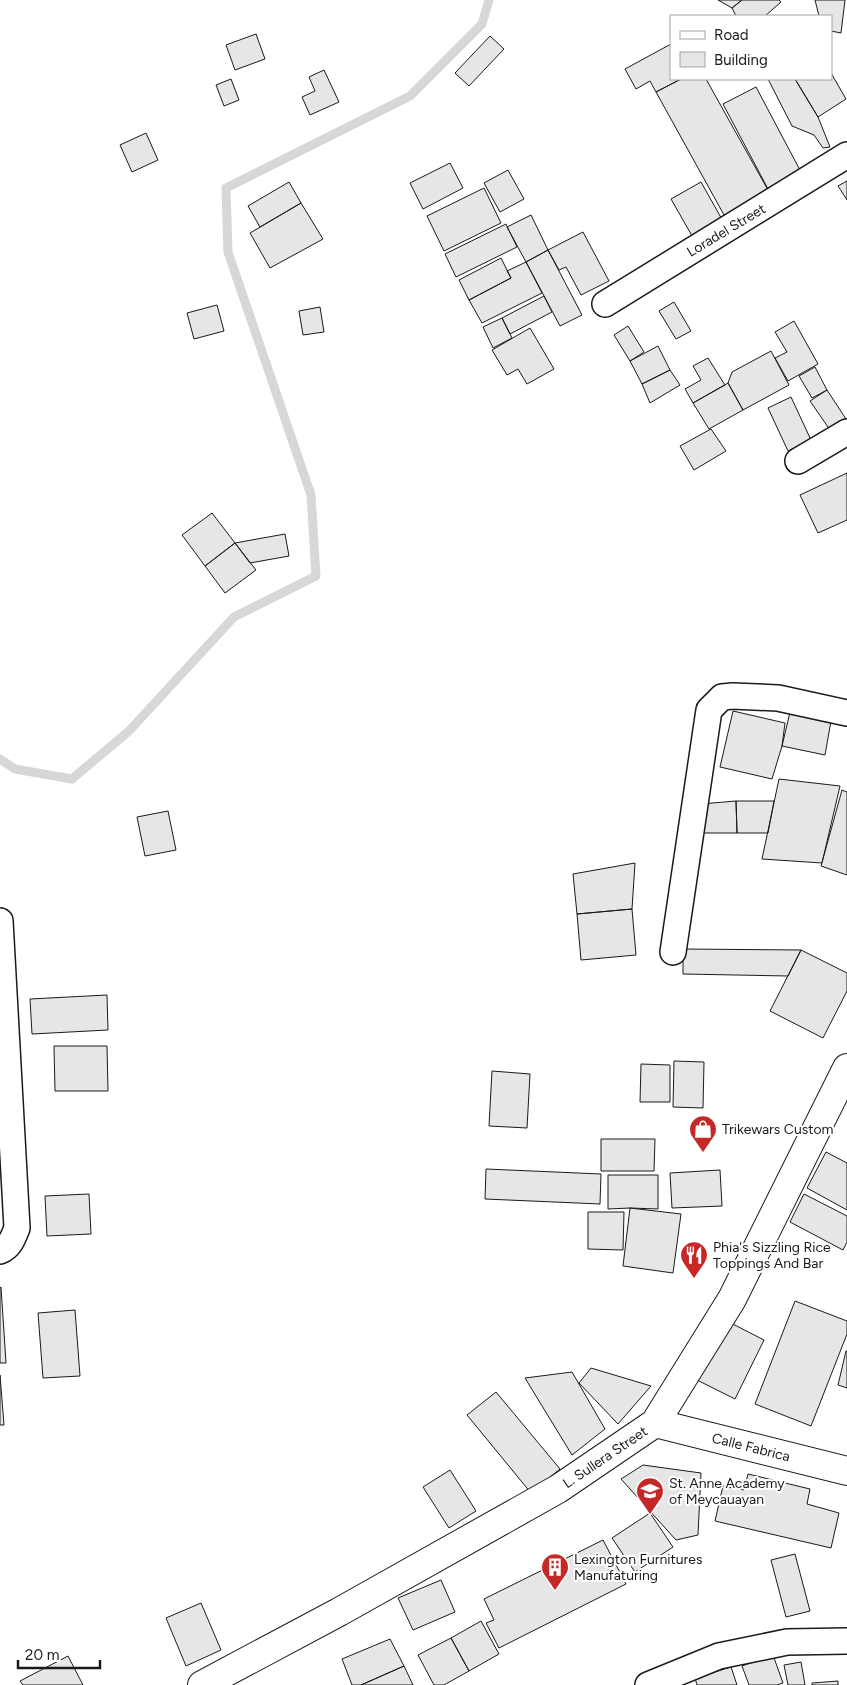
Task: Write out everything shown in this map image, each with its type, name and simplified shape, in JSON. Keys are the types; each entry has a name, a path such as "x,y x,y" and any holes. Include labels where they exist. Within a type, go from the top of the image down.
{"street":[{"name":"Loradel Street","path":"605,304 847,155"},
{"path":"798,461 847,432"},
{"path":"672,952 709,710 722,697 733,696 778,698 847,713"},
{"path":"0,921 17,1228 13,1240 6,1249 0,1252"},
{"name":"L. Sullera Street","path":"202,1685 339,1612 558,1489 655,1423 732,1299 847,1068"},
{"name":"Calle Fabrica","path":"655,1423 847,1471"},
{"path":"648,1685 719,1656 787,1642 847,1641"}],"building":[{"path":"718,0 742,0 732,8"},
{"path":"742,0 779,0 781,2 766,15 736,15 732,8"},
{"path":"815,0 845,0 841,33 832,31 832,15 819,15"},
{"path":"256,34 265,59 235,70 226,45"},
{"path":"490,36 504,49 469,86 455,73"},
{"path":"670,45 670,80 679,80 656,92 650,81 636,89 625,69"},
{"path":"324,70 339,102 310,115 302,97 315,91 309,77"},
{"path":"832,75 846,99 818,117 796,80 832,80"},
{"path":"231,79 239,100 224,106 216,85"},
{"path":"679,80 707,80 773,199 729,224 656,92"},
{"path":"769,80 796,80 818,117 830,147 823,148 814,135 792,126"},
{"path":"756,87 801,172 768,189 723,104"},
{"path":"146,133 158,160 132,172 120,145"},
{"path":"450,163 463,188 423,209 410,183"},
{"path":"508,170 524,199 500,212 484,183"},
{"path":"847,181 847,200 838,186"},
{"path":"289,182 301,203 260,227 248,206"},
{"path":"701,182 724,223 695,241 671,199"},
{"path":"484,188 501,223 444,251 427,216"},
{"path":"301,203 323,239 270,268 250,233"},
{"path":"531,215 548,250 526,262 507,227"},
{"path":"506,224 517,247 456,277 445,254"},
{"path":"583,232 609,281 581,295 566,267 559,270 548,250"},
{"path":"548,250 582,315 560,326 526,262"},
{"path":"501,258 511,278 469,300 459,280"},
{"path":"526,262 542,293 482,323 469,300 511,278 507,271"},
{"path":"544,296 552,312 510,334 502,318"},
{"path":"674,302 691,331 676,339 659,311"},
{"path":"217,305 224,331 194,339 187,313"},
{"path":"320,307 324,332 303,335 299,311"},
{"path":"502,318 512,338 493,348 483,327"},
{"path":"794,321 818,364 788,381 775,358 787,352 775,332"},
{"path":"628,326 644,352 630,361 614,335"},
{"path":"530,328 554,369 527,384 518,369 507,375 492,350"},
{"path":"658,346 670,370 642,384 630,361"},
{"path":"771,351 789,385 743,410 728,383 732,372"},
{"path":"708,358 725,385 693,403 685,389 701,380 693,366"},
{"path":"815,367 827,390 812,398 799,376"},
{"path":"670,370 680,385 650,403 642,384"},
{"path":"728,383 743,410 709,429 693,403"},
{"path":"827,390 846,419 830,430 810,401"},
{"path":"791,397 811,440 788,451 768,408"},
{"path":"711,429 726,451 694,470 680,446"},
{"path":"847,473 847,520 818,533 800,495"},
{"path":"212,513 235,543 205,566 182,535"},
{"path":"285,534 289,556 250,563 235,543"},
{"path":"235,543 256,570 225,593 205,566"},
{"path":"733,711 785,723 782,746 772,779 720,767"},
{"path":"790,712 831,721 825,755 782,746"},
{"path":"779,779 840,786 822,863 762,859"},
{"path":"842,790 847,792 847,875 821,866"},
{"path":"736,801 737,833 702,833 701,804"},
{"path":"736,801 774,801 768,833 737,833"},
{"path":"168,811 176,850 145,856 137,817"},
{"path":"635,863 632,909 577,914 573,874"},
{"path":"632,909 636,955 581,960 577,914"},
{"path":"683,949 801,950 788,976 683,974"},
{"path":"801,950 847,973 847,991 823,1038 770,1011"},
{"path":"107,995 108,1030 32,1034 30,999"},
{"path":"54,1046 107,1046 108,1091 55,1091"},
{"path":"674,1061 704,1062 703,1108 673,1107"},
{"path":"641,1064 670,1065 670,1102 640,1102"},
{"path":"492,1071 530,1074 527,1128 489,1126"},
{"path":"601,1139 655,1139 654,1171 601,1171"},
{"path":"826,1152 847,1163 847,1210 807,1188"},
{"path":"486,1169 601,1174 600,1204 485,1199"},
{"path":"720,1170 722,1206 672,1208 670,1173"},
{"path":"608,1175 658,1175 658,1209 608,1209"},
{"path":"89,1194 91,1234 47,1236 45,1196"},
{"path":"804,1194 847,1216 847,1242 843,1250 790,1222"},
{"path":"630,1208 681,1214 673,1273 623,1266"},
{"path":"588,1212 624,1212 623,1250 588,1249"},
{"path":"1,1287 6,1363 0,1363"},
{"path":"795,1301 847,1321 847,1334 811,1426 755,1404"},
{"path":"75,1310 80,1376 43,1378 38,1313"},
{"path":"725,1320 764,1340 735,1399 695,1379"},
{"path":"847,1351 847,1388 838,1385"},
{"path":"591,1368 651,1386 618,1424 579,1383"},
{"path":"572,1372 605,1429 572,1455 525,1378"},
{"path":"0,1375 4,1425 0,1425"},
{"path":"496,1392 560,1469 531,1493 467,1415"},
{"path":"643,1465 701,1473 698,1535 676,1540 621,1479"},
{"path":"450,1470 476,1511 449,1528 423,1487"},
{"path":"748,1474 810,1489 807,1504 839,1513 831,1548 715,1521 723,1486 744,1490"},
{"path":"650,1513 673,1547 635,1572 612,1538"},
{"name":"Lexington Furnitures Manufaturing","path":"603,1540 626,1584 499,1648 486,1623 494,1620 484,1599"},
{"path":"795,1554 810,1611 786,1617 771,1560"},
{"path":"441,1580 455,1612 413,1630 398,1598"},
{"path":"201,1603 221,1650 186,1666 166,1618"},
{"path":"481,1621 499,1654 469,1671 451,1638"},
{"path":"451,1638 469,1671 444,1685 434,1685 418,1655"},
{"path":"390,1639 404,1666 361,1685 352,1685 342,1659"},
{"path":"773,1655 783,1683 777,1685 749,1685 742,1666"},
{"path":"68,1656 83,1685 23,1685 20,1681"},
{"path":"801,1662 805,1685 788,1685 784,1665"},
{"path":"404,1666 413,1685 361,1685"},
{"path":"731,1667 737,1685 697,1685 695,1678"},
{"path":"838,1681 838,1685 812,1685 812,1683"}],"waterway":[{"path":"0,759 15,769 72,779 129,731 234,617 316,576 311,495 228,252 226,188 410,96 482,24 489,0"}],"place":[{"name":"Trikewars Custom","path":"703,1153"},
{"name":"Phia's Sizzling Rice Toppings And Bar","path":"694,1279"},
{"name":"St. Anne Academy of Meycauayan","path":"650,1515"},
{"name":"Lexington Furnitures Manufaturing","path":"555,1591"}]}
